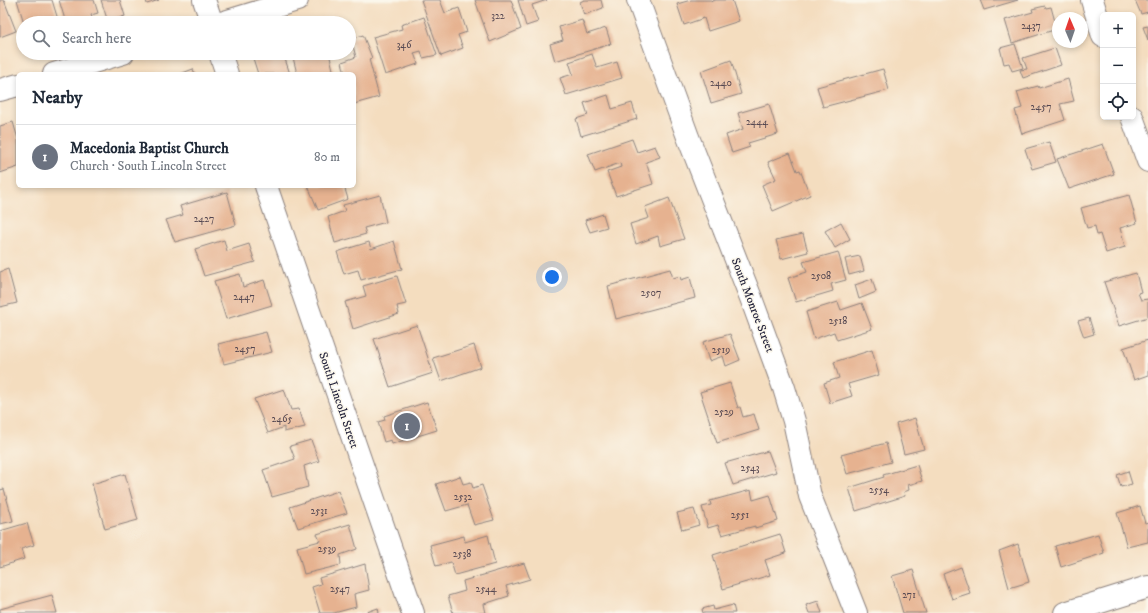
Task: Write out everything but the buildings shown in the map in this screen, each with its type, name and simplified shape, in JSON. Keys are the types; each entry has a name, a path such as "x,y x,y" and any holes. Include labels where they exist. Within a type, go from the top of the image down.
{"street":[{"path":"204,0 210,16"},
{"path":"244,16 297,0"},
{"name":"South Monroe Street","path":"638,0 688,137 751,298 784,388 794,421 810,496 856,613"},
{"path":"1092,0 1100,26"},
{"path":"61,72 100,60"},
{"path":"222,60 226,72"},
{"path":"0,90 16,86"},
{"path":"1133,120 1148,161"},
{"name":"South Lincoln Street","path":"267,188 413,613"},
{"path":"1076,611 1148,587"}],"place":[{"name":"Macedonia Baptist Church","path":"407,426"}]}
